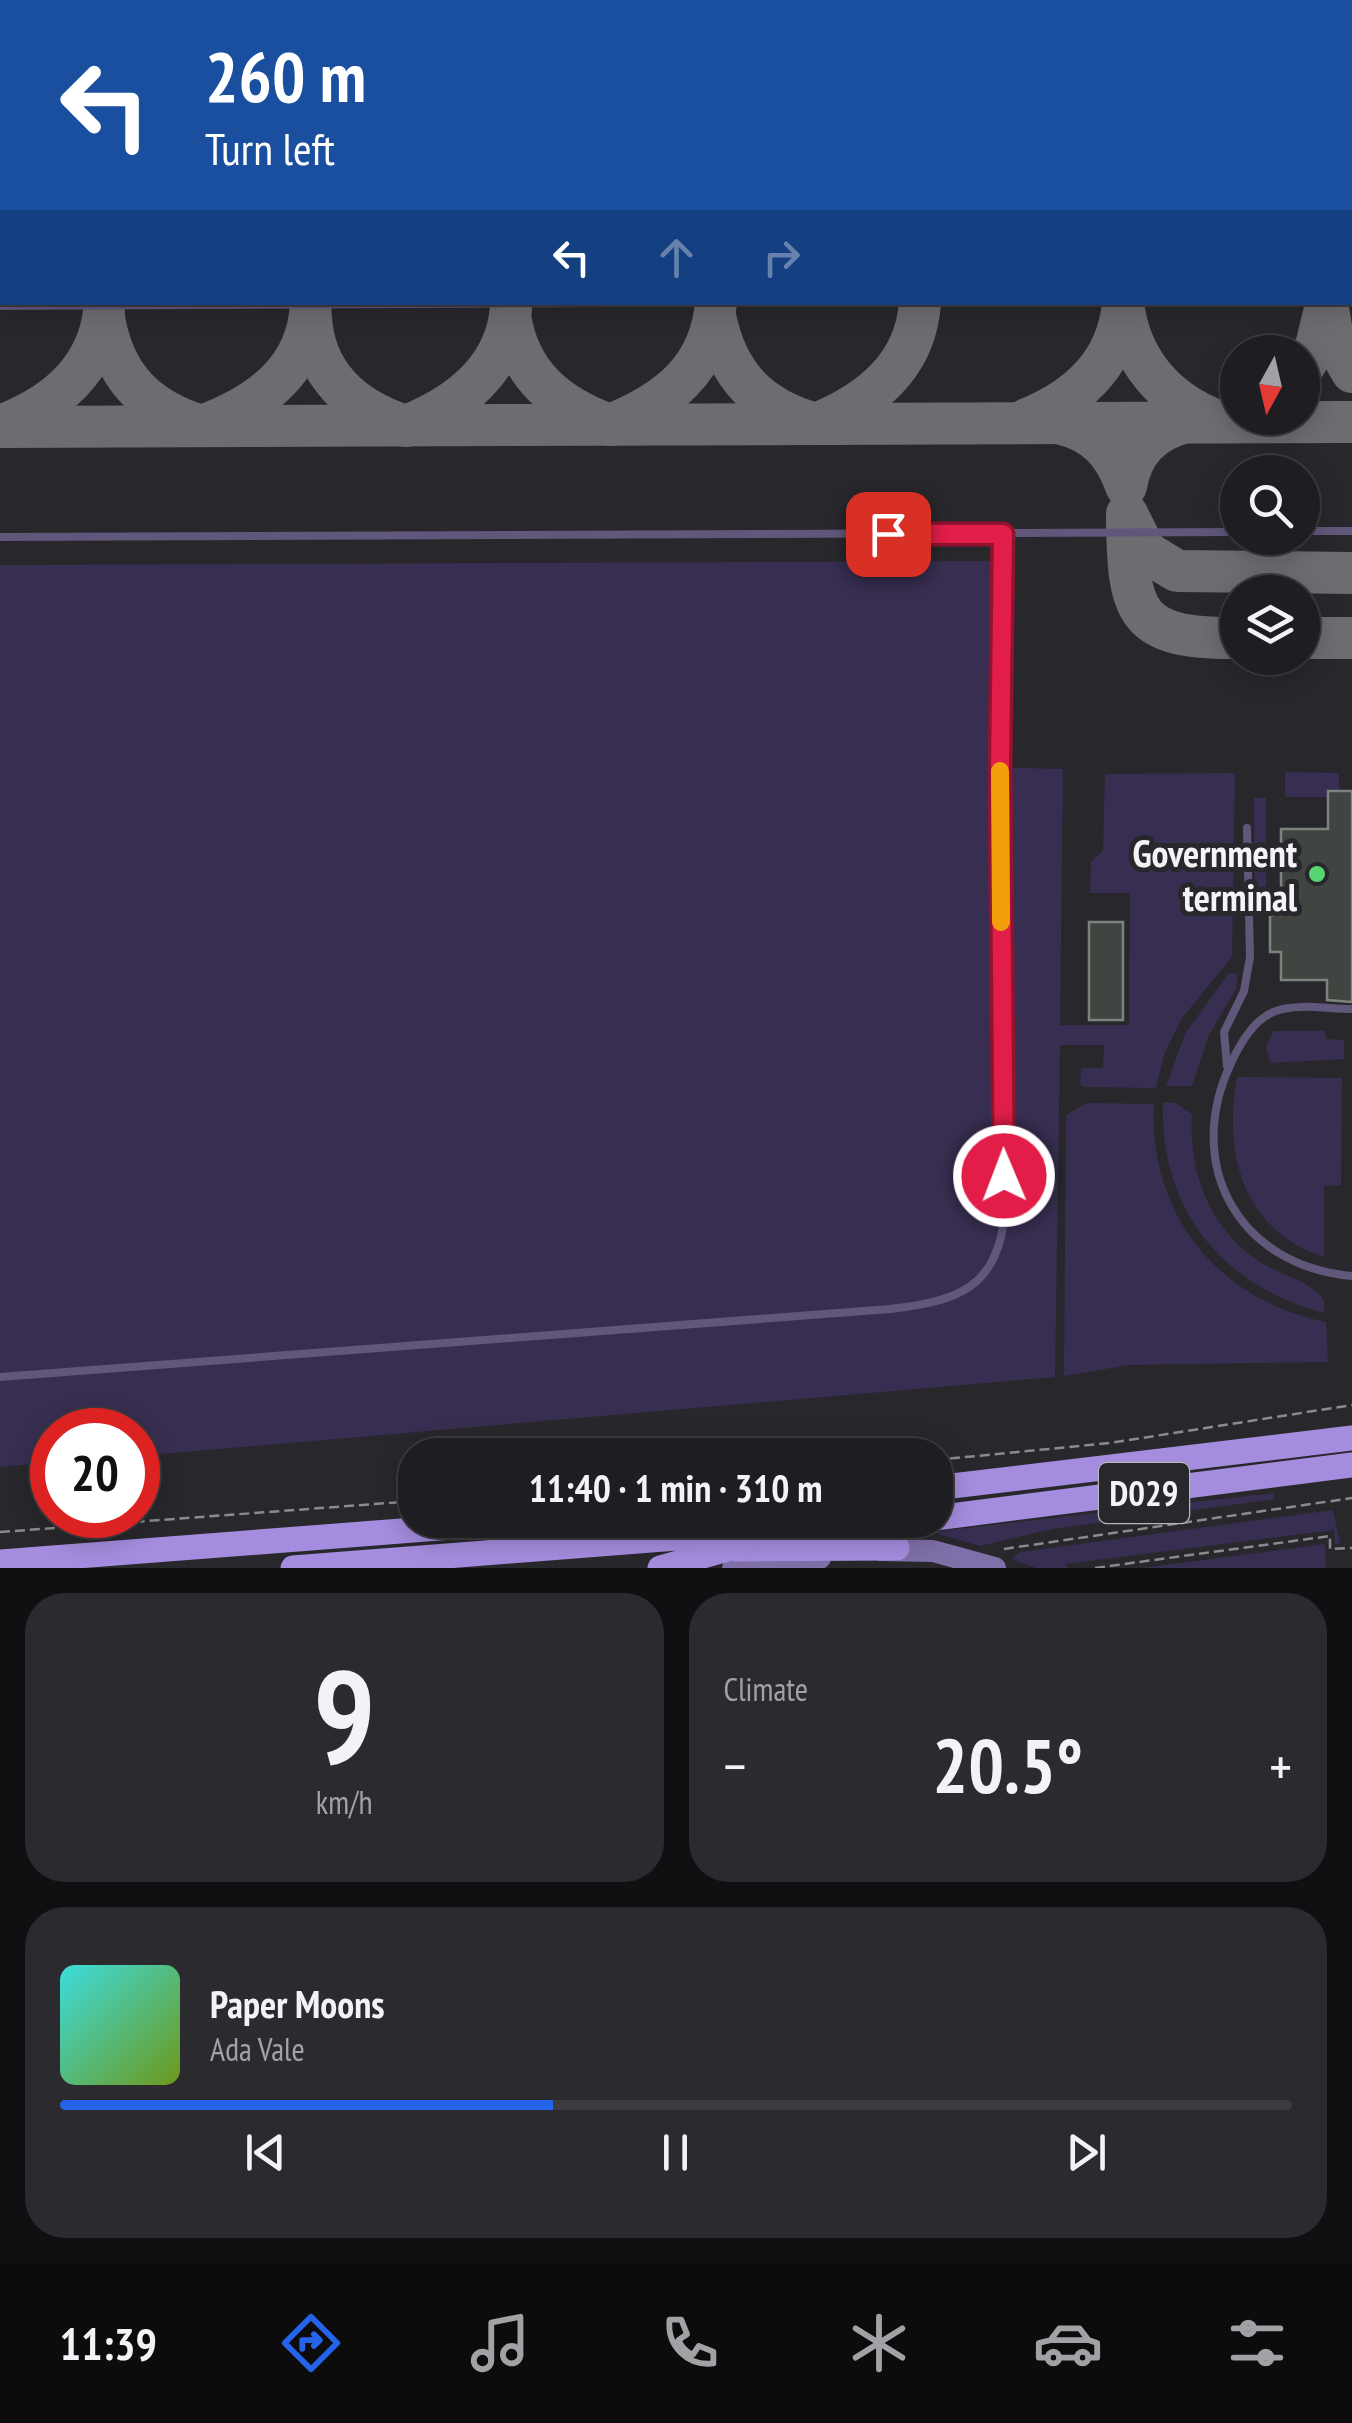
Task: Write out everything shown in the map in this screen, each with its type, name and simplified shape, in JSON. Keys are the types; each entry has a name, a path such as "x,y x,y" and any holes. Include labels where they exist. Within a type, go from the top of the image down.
{"highway":[{"name":"D029","path":"953,1486 1352,1438"},
{"name":"D029","path":"953,1516 1352,1465"},
{"path":"0,1562 398,1531"},
{"path":"294,1568 686,1538"},
{"path":"518,1551 729,1559 781,1538"},
{"path":"660,1568 729,1559 897,1548"}],"main road":[{"path":"897,1548 986,1565"}],"lane":[{"path":"0,306 204,305"},
{"path":"1320,532 1352,531"},
{"path":"0,537 1220,532"},
{"path":"0,1377 890,1309 947,1300 974,1284 996,1256 1004,1213 1000,769 1003,534"},
{"path":"1228,1070 1224,1032 1244,992 1250,957 1247,828"},
{"path":"1352,1009 1274,1011 1252,1030 1228,1070 1214,1112 1212,1136 1214,1160 1232,1207 1245,1226 1282,1256 1318,1271 1352,1276"}],"path":[{"path":"953,1458 1110,1442 1352,1405"},
{"path":"986,1565 1010,1547 1352,1498"},
{"path":"0,1532 398,1502"},
{"path":"1095,1568 1330,1536 1330,1549 1352,1548"}],"shaded area":[{"path":"992,561 989,767 1063,769 1060,1025 1129,1025 1130,893 1090,893 1091,862 1103,851 1105,774 1235,773 1232,957 1182,1018 1165,1052 1156,1088 1084,1087 1080,1084 1081,1068 1103,1068 1104,1045 1060,1045 1055,1377 160,1454 160,1408 30,1408 30,1464 0,1467 0,565"},
{"path":"1285,772 1339,773 1339,791 1328,791 1328,797 1285,797"},
{"path":"1254,798 1266,798 1266,910 1255,910"},
{"path":"1229,973 1238,974 1236,989 1208,1037 1192,1086 1166,1086 1185,1034"},
{"path":"1273,1031 1325,1031 1326,1039 1344,1040 1344,1059 1270,1063 1266,1047"},
{"path":"1237,1077 1342,1078 1341,1185 1324,1186 1324,1257 1296,1245 1274,1229 1245,1186 1233,1134"},
{"path":"1163,1102 1176,1103 1192,1114 1199,1180 1217,1219 1246,1252 1311,1288 1324,1300 1324,1313 1255,1284 1227,1263 1204,1238 1185,1209 1172,1176"},
{"path":"1087,1103 1154,1104 1155,1144 1163,1182 1178,1216 1198,1246 1223,1273 1253,1295 1326,1322 1328,1362 1129,1365 1064,1376 1066,1115"},
{"path":"1274,1493 1275,1499 1052,1529 980,1546 952,1538 953,1529"},
{"path":"1333,1510 1340,1544 1335,1544 1334,1530 1065,1564 1069,1568 1036,1568 1012,1559 1020,1552"},
{"path":"1325,1544 1326,1568 1142,1568"}],"building":[{"name":"Government terminal","path":"1328,791 1352,791 1352,1002 1327,1000 1327,980 1281,980 1281,952 1270,952 1270,915 1281,915 1281,829 1328,829"},
{"path":"1089,922 1123,922 1123,1020 1089,1020"}],"taxiway":[{"path":"104,318 116,357 135,387 164,410 202,426 243,407 277,382 301,347 311,305"},
{"path":"510,316 522,355 544,386 573,408 610,425 650,406 682,380 705,346 716,305"},
{"path":"715,316 728,356 748,386 777,409 816,424 854,405 887,379 910,345 920,305"},
{"path":"1027,419 1063,400 1092,376 1113,344 1123,305"},
{"path":"1124,305 1133,342 1153,376 1182,402 1218,421"},
{"path":"1319,335 1326,305"},
{"path":"1327,305 1333,339 1352,372"},
{"path":"311,317 320,356 340,387 369,410 406,426 444,407 477,382 500,349 511,308"},
{"path":"5,424 41,406 71,382 93,351 104,312"},
{"path":"1062,424 1103,446 1126,486 1133,462 1146,444 1163,431 1186,422"},
{"path":"0,427 1352,422"},
{"path":"1127,514 1146,552 1177,571 1352,573"},
{"path":"1127,519 1130,578 1145,615 1158,626 1178,633 1220,637"},
{"path":"1320,638 1352,638"}],"slow traffic":[{"path":"1000,771 1001,922"}],"place":[{"name":"Government terminal","path":"1317,874"}],"route":[{"path":"888,534 1003,534 1000,769 1004,1176"}]}
